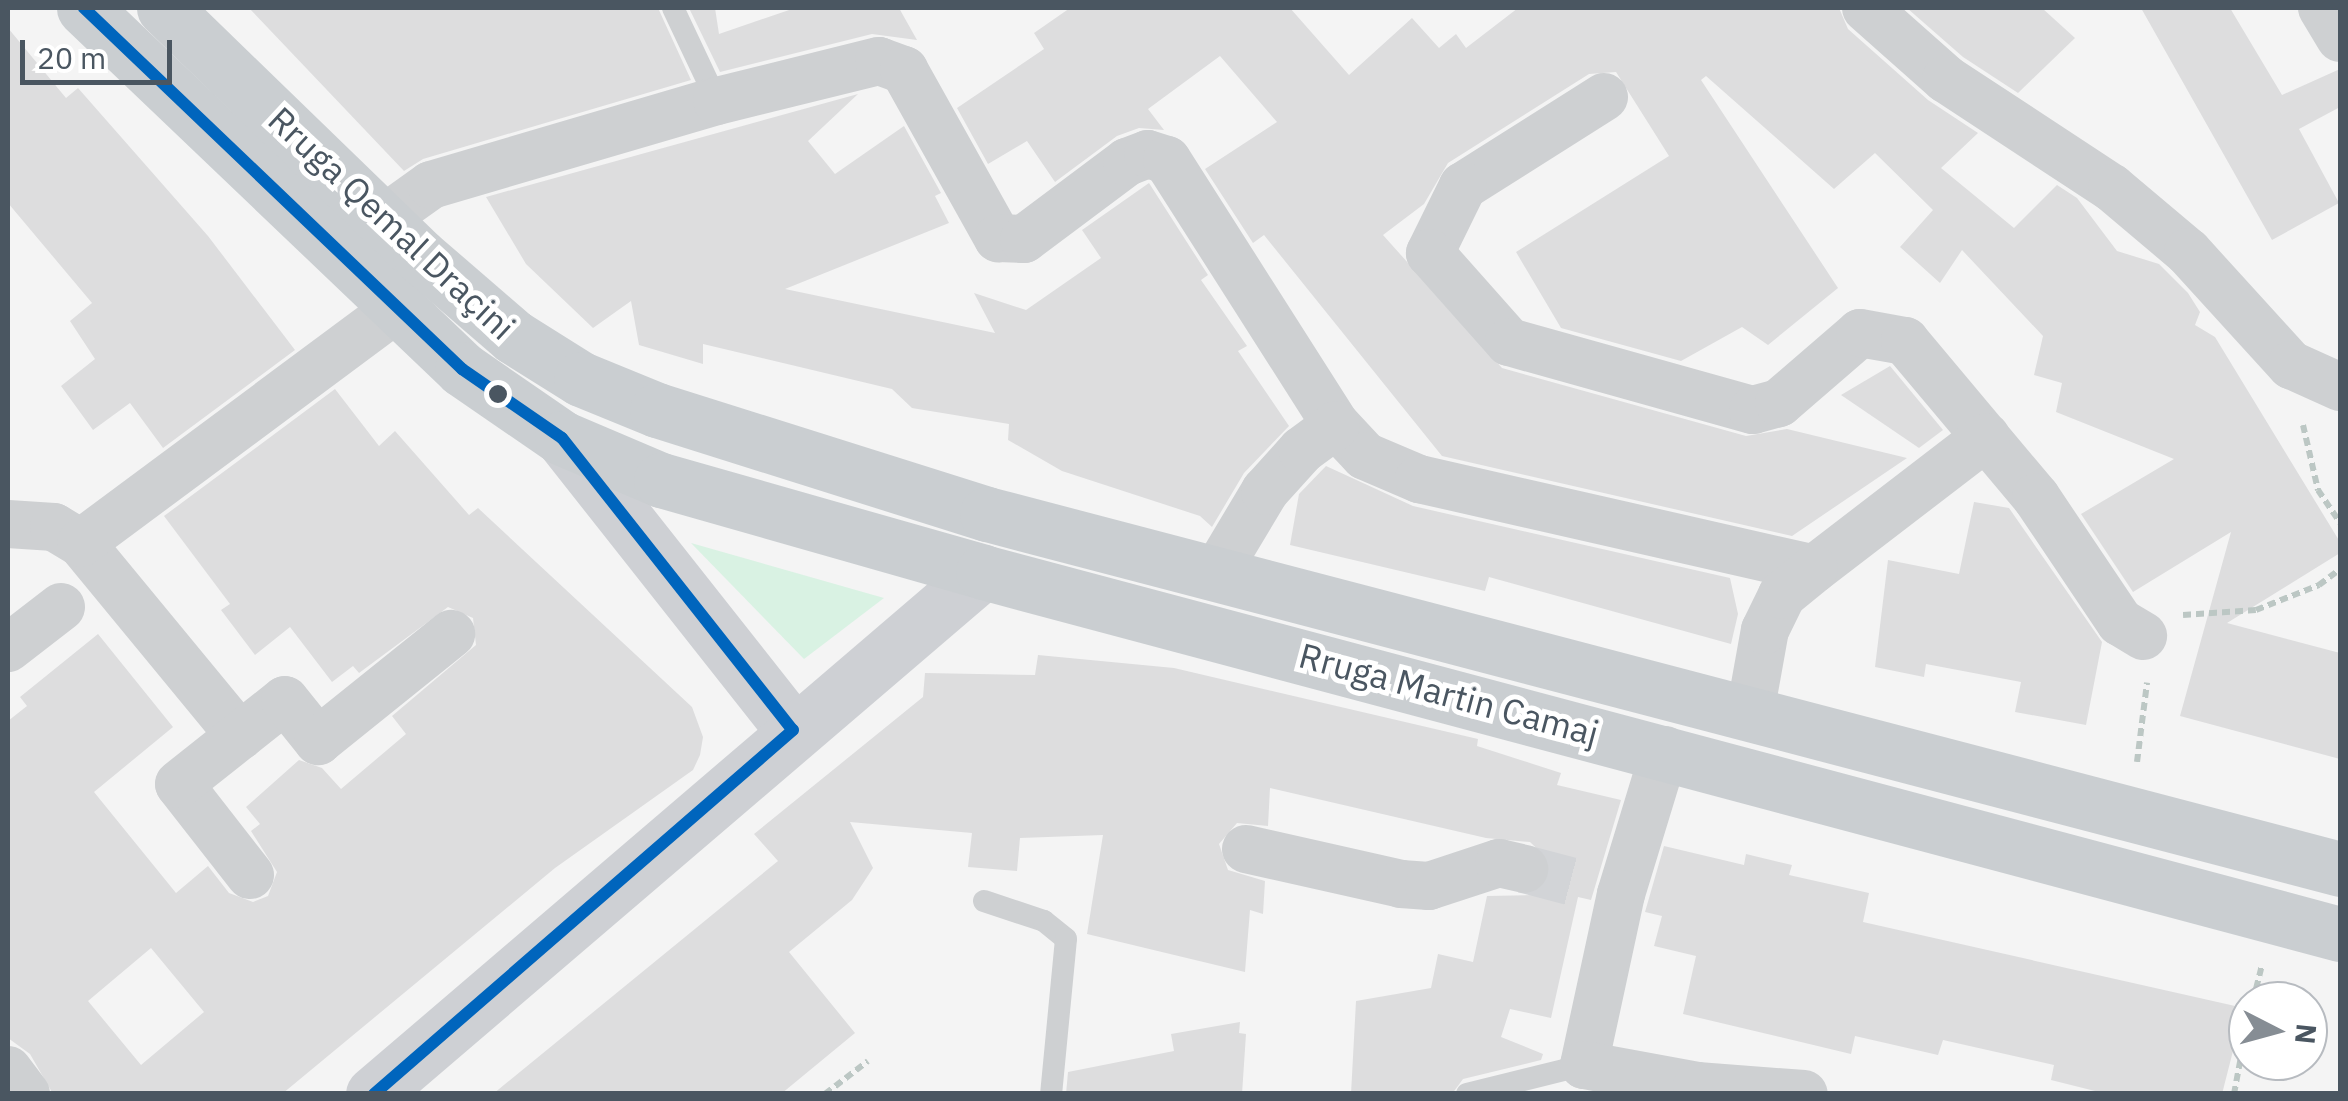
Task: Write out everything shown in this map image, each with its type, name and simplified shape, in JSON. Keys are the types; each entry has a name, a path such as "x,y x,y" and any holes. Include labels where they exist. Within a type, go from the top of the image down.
{"main road":[{"name":"Rruga Qemal Draçini","path":"84,8 396,309 495,396 562,438"},
{"name":"Rruga Qemal Draçini","path":"164,8 382,220 514,337 580,380 987,514"},
{"name":"Rruga Martin Camaj","path":"562,438 661,480 983,572 1665,750 2340,934"},
{"name":"Rruga Martin Camaj","path":"987,514 2340,869"}],"street":[{"path":"1866,8 1946,79 2112,188 2188,252 2291,365 2340,386"},
{"path":"2322,8 2340,38"},
{"path":"382,220 431,185 717,101 879,62 904,70 998,238 1024,238 1127,162 1148,154 1167,160 1336,425 1366,456 1419,479 1814,569"},
{"path":"1604,97 1463,186 1430,253 1509,342 1753,410 1779,403 1860,333 1905,341 1986,437 2120,622 2143,636"},
{"name":"Rruga Qemal Draçini","path":"81,544 396,309"},
{"path":"1216,573 1266,491 1302,450 1336,425"},
{"path":"1750,713 1765,630 1782,595 1986,437"},
{"name":"Rruga Qemal Draçini","path":"562,438 794,730"},
{"path":"8,524 54,527 81,544 240,736"},
{"path":"395,1086 794,730 983,572"},
{"path":"8,648 61,607"},
{"path":"250,875 179,784 285,700 318,740 452,634"},
{"path":"1665,750 1601,889 1584,1065 1697,1086 1804,1094"},
{"path":"1246,850 1402,884 1428,886 1499,864 1524,869"},
{"path":"8,1070 26,1094"}],"lane":[{"path":"673,8 717,101"},
{"path":"984,901 1044,921 1066,938 1051,1094"},
{"path":"1467,1094 1584,1065"}],"path":[{"path":"2291,365 2314,477 2340,523"},
{"path":"2137,762 2149,666 2143,636 2186,614 2256,610 2319,585 2340,568"},
{"path":"2258,981 2263,964"},
{"path":"825,1094 868,1061"}],"green space":[{"path":"691,543 884,598 804,659"}],"building":[{"path":"249,8 658,8 691,80 423,159 404,171"},
{"path":"689,8 715,8 719,34 795,8 899,8 917,40 872,34 720,72"},
{"path":"1070,8 1290,8 1349,75 1412,18 1439,48 1456,34 1466,48 1518,8 1839,8 1848,29 1928,100 1978,133 1941,168 2014,228 2057,185 2077,198 2117,251 2159,264 2188,293 2200,312 2195,325 2215,337 2340,542 2340,553 2227,623 2340,653 2340,759 2180,716 2231,532 2133,592 2081,514 2174,459 2056,412 2062,383 2034,375 2043,336 1962,250 1940,283 1900,247 1933,210 1875,153 1834,189 1706,76 1701,80 1838,288 1768,345 1742,327 1681,361 1561,328 1516,252 1669,156 1616,72 1589,74 1448,163 1424,204 1383,235 1502,368 1746,436 1787,429 1907,458 1792,536 1442,456 1264,235 1253,243 1205,169 1277,122 1220,56 1148,109 1164,130 1139,128 1117,136 1055,182 1027,141 988,164 957,108 1044,49 1034,33"},
{"path":"1907,8 2042,8 2075,38 2018,93 1963,57"},
{"path":"2141,8 2230,8 2282,95 2340,69 2340,107 2299,129 2339,203 2272,240"},
{"path":"8,28 66,98 78,88 208,236 295,350 163,448 130,403 93,430 61,386 95,359 70,321 92,303 8,203"},
{"path":"858,94 808,141 835,174 904,126 941,193 935,196 949,223 785,289 995,333 974,293 1026,310 1101,258 1082,230 1149,183 1208,275 1201,280 1247,346 1238,351 1289,426 1244,473 1212,527 1200,516 1062,471 1008,440 1009,424 912,408 892,389 703,344 703,364 639,345 631,301 593,328 526,264 486,197"},
{"path":"1890,366 1943,430 1919,448 1841,395"},
{"path":"335,389 379,446 395,431 469,515 478,508 692,707 703,737 693,770 555,868 282,1094 53,1094 30,1054 8,1038 8,721 27,706 20,697 98,634 173,727 94,792 176,893 208,866 229,893 253,902 268,896 277,872 251,831 260,824 246,807 299,760 322,768 341,789 406,734 392,716 476,645 473,618 448,607 359,673 353,666 332,682 290,627 255,655 221,610 230,604 164,516","holes":["151,948 204,1012 141,1065 88,1001"]},
{"path":"1326,466 1413,506 1730,578 1738,614 1731,644 1489,577 1485,591 1290,545 1299,494"},
{"path":"1974,502 2009,508 2102,642 2086,725 2015,712 2021,682 1926,664 1924,677 1875,667 1888,560 1959,574"},
{"path":"1038,655 1174,668 1478,739 1477,746 1561,773 1557,785 1621,800 1591,900 1578,897 1551,1018 1510,1009 1501,1037 1543,1054 1541,1060 1463,1079 1452,1094 1351,1094 1356,1001 1431,988 1438,954 1473,962 1487,896 1533,895 1550,876 1551,862 1530,842 1486,838 1270,788 1268,826 1237,823 1219,844 1228,870 1265,881 1263,914 1250,910 1245,972 1087,934 1103,835 1020,838 1017,871 968,867 972,833 850,822 873,868 852,900 789,952 855,1033 781,1094 493,1094 778,861 754,834 923,697 925,673 1035,675"},
{"path":"1664,846 1744,865 1746,854 1792,865 1789,875 1869,893 1863,922 2228,1004 2228,1071 2222,1094 2107,1094 2051,1080 2054,1065 1943,1040 1938,1055 1855,1036 1851,1054 1683,1014 1696,956 1654,946 1662,916 1645,912"},
{"path":"1240,1022 1239,1033 1246,1034 1242,1094 1066,1094 1068,1072 1174,1051 1171,1034"}],"tunnel":[{"path":"1524,869 1581,884"}],"transit line":[{"path":"84,8 462,369 562,438 793,730 374,1094"}]}
